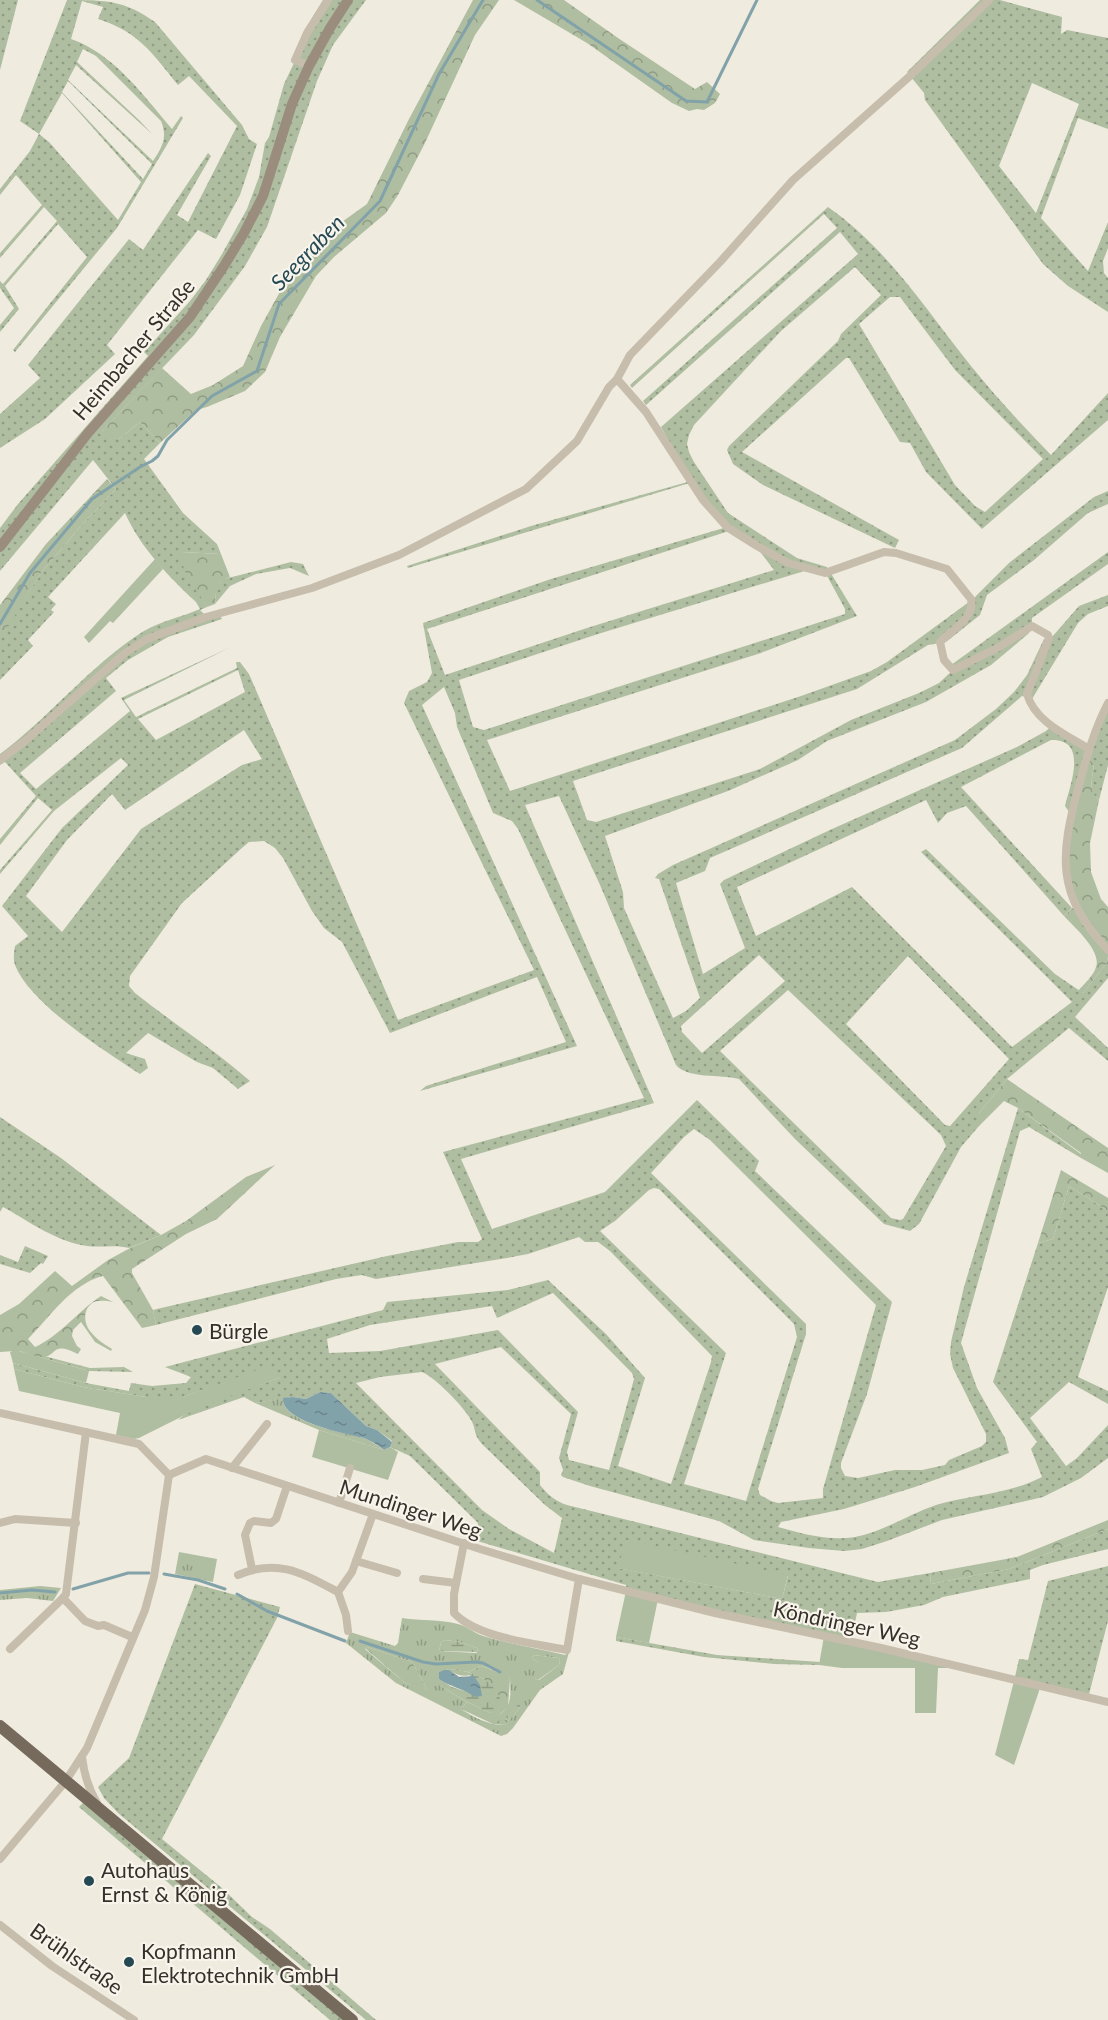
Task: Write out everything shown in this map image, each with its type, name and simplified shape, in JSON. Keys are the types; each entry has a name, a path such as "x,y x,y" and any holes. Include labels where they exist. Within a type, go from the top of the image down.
{"main road":[{"path":"0,1726 352,2020"}],"street":[{"path":"309,66 295,60 307,33 328,0"},
{"name":"Heimbacher Straße","path":"0,547 88,433 190,317 225,266 263,196 289,115 309,66 348,0"},
{"path":"0,760 25,741 125,653 147,639 206,617 312,588 399,555 526,489 577,441 630,355 720,262 793,180 910,76 989,0"},
{"path":"617,379 646,412 703,500 727,527 757,546 788,563 825,573 884,552 896,553 947,569 971,598 972,604 963,622 940,642 945,660 953,670 1032,626 1048,634 1049,638 1027,694 1030,703 1050,725 1089,749"},
{"path":"1108,703 1095,728 1065,845 1068,887 1074,904 1086,924 1108,950"},
{"path":"0,1413 139,1444 169,1475 154,1577 145,1610 82,1757 65,1782 0,1859"},
{"path":"232,1468 267,1424"},
{"path":"10,1649 66,1594 86,1432"},
{"name":"Mundinger Weg","path":"169,1475 206,1459 579,1579"},
{"path":"339,1503 350,1468"},
{"path":"252,1569 245,1535 250,1523 254,1521 271,1523 276,1519 287,1486"},
{"path":"338,1593 352,1572 374,1514"},
{"path":"0,1522 15,1520 76,1523"},
{"path":"464,1543 456,1583 454,1613 461,1621 495,1635 567,1650 579,1579"},
{"path":"356,1561 397,1573"},
{"path":"238,1575 252,1569 270,1566 300,1572 338,1593 346,1615 348,1631"},
{"path":"423,1579 456,1583"},
{"name":"Köndringer Weg","path":"579,1579 715,1613 881,1648 1108,1702"},
{"path":"63,1598 84,1621 98,1626 104,1625 132,1637"},
{"path":"82,1757 84,1775 90,1791 104,1814"},
{"name":"Brühlstraße","path":"0,1925 52,1966 134,2020"}],"green space":[{"path":"0,0 18,0 0,70"},
{"path":"67,0 103,1 134,9 155,22 242,125 249,139 257,144 240,195 216,239 198,230 107,345 115,354 45,419 0,448 0,414 40,378 28,365 129,239 143,250 208,153 211,156 177,215 188,222 237,126 189,76 178,85 144,45 124,30 98,19 103,7 82,1 71,39 101,55 114,65 172,129 181,116 183,118 117,228 15,352 13,350 87,257 58,224 5,286 19,309 0,332 0,325 14,308 0,288 0,281 3,284 57,221 44,207 0,258 0,253 42,205 16,175 0,195 0,189 30,151 39,134 20,121","holes":["83,49 96,56 161,121 164,132 163,142 153,161 68,80 76,65 152,134 77,62","68,81 152,164 143,179 62,92","62,93 141,182 118,220 49,142 39,134"]},
{"path":"323,0 366,0 333,45 317,81 267,227 245,266 194,335 102,431 119,439 140,422 160,443 144,459 183,513 217,544 221,554 182,552 207,607 200,610 207,617 219,614 222,619 168,637 128,660 106,678 116,691 20,773 36,789 130,711 121,698 231,647 124,700 136,717 237,668 236,662 240,662 249,674 398,1020 534,970 404,703 409,691 427,682 432,673 423,623 551,579 727,527 693,482 408,568 407,566 531,526 691,481 661,427 858,254 840,232 646,405 643,401 837,228 824,214 632,388 630,385 828,207 869,241 888,261 980,378 1051,455 1108,393 1108,420 982,529 926,472 910,443 900,442 849,358 846,358 742,452 899,540 895,548 763,485 733,464 727,450 838,341 841,334 881,295 855,267 781,331 694,425 687,444 694,462 728,513 797,558 827,567 857,616 761,653 487,740 510,791 871,671 887,662 973,599 1009,563 1094,497 1108,491 1108,504 1088,513 1034,560 987,595 980,615 946,642 928,645 857,689 573,781 587,820 596,822 760,769 851,720 939,683 953,670 951,665 1108,552 1108,564 1032,618 1032,626 1028,634 991,665 926,702 827,741 798,760 728,791 605,836 623,892 624,908 673,1018 686,1011 700,998 659,879 655,878 658,874 673,865 955,740 996,709 1014,692 1027,675 1044,639 1052,637 1079,606 1108,595 1108,606 1088,614 1078,623 1032,699 1022,696 962,748 710,858 705,871 676,883 703,974 745,948 720,884 724,880 1017,747 1051,726 1090,751 1108,706 1108,765 1099,800 1095,797 1092,788 1094,763 1072,816 1065,806 1073,776 1073,755 1070,747 1063,742 1051,740 961,787 1072,908 1064,916 966,806 947,813 938,823 926,800 737,887 756,936 852,887 1012,1047 1072,1002 921,852 926,849 1055,974 1083,993 1106,964 1108,957 1108,978 1075,1017 1108,1048 1108,1061 1069,1028 1007,1079 979,1113 979,1126 961,1147 919,1224 910,1231 884,1224 795,1139 739,1079 696,1074 676,1065 600,885 559,796 525,805 654,1103 461,1159 492,1229 605,1192 697,1100 759,1161 755,1171 892,1302 867,1394 841,1463 845,1476 858,1478 895,1470 922,1470 945,1465 949,1460 982,1446 986,1442 986,1434 953,1368 950,1354 951,1342 964,1287 1018,1108 1081,1154 1081,1158 1029,1127 1020,1131 961,1343 977,1388 1005,1438 1009,1453 915,1487 844,1509 781,1522 778,1527 825,1537 855,1537 876,1531 936,1505 1003,1491 1042,1477 1031,1449 1037,1442 993,1382 1038,1243 1053,1239 1069,1186 1108,1211 1108,1287 1078,1377 1108,1391 1108,1404 1069,1382 1030,1418 1066,1466 1077,1458 1108,1425 1108,1458 1081,1478 1043,1497 942,1520 862,1549 844,1551 809,1548 754,1540 719,1521 563,1477 559,1458 571,1414 501,1347 435,1364 540,1472 540,1485 546,1492 555,1500 567,1505 878,1582 930,1573 931,1584 1009,1569 1108,1529 1108,1549 1030,1570 1030,1579 943,1597 924,1605 886,1612 857,1613 851,1642 626,1591 626,1585 474,1540 478,1523 410,1456 390,1447 392,1441 377,1430 366,1426 331,1393 320,1392 306,1399 293,1397 255,1403 244,1397 178,1420 212,1401 279,1378 217,1385 183,1397 146,1397 83,1387 14,1369 13,1363 86,1383 129,1391 131,1383 152,1386 186,1383 191,1377 165,1367 383,1310 387,1302 508,1290 548,1280 606,1334 645,1378 618,1466 671,1484 711,1362 712,1356 610,1251 598,1242 585,1242 579,1237 528,1254 507,1258 376,1279 362,1275 336,1279 156,1325 153,1310 387,1256 458,1242 478,1242 482,1239 443,1152 644,1098 518,829 512,821 493,813 457,727 455,713 444,687 422,705 577,1046 420,1091 426,1086 566,1042 537,977 390,1033 342,942 324,928 283,858 275,848 264,841 249,842 182,903 130,976 129,986 135,993 250,1081 238,1089 213,1068 197,1062 148,1033 126,1053 145,1059 148,1068 140,1074 89,1040 52,1011 23,980 15,965 15,946 28,936 2,906 62,828 128,765 121,758 54,811 0,874 0,870 52,810 38,798 0,845 0,839 36,796 5,762 0,765 0,754 124,645 144,631 200,609 147,550 125,513 48,597 56,604 51,610 54,612 28,640 33,646 0,680 0,638 41,573 116,489 93,460 0,571 0,528 18,504 148,356 144,352 190,301 222,254 247,209 259,177 265,143 269,137 284,84 315,19 312,18","holes":["890,297 900,297 955,370 1043,459 985,512 975,506 955,485 859,324","732,530 758,549 774,570 445,675 427,629","811,569 825,572 845,609 845,614 484,730 473,727 459,680 598,634","238,670 245,692 156,740 138,719","244,730 262,759 242,765 141,829 62,932 26,896 67,840 112,794 125,810","759,955 785,981 702,1053 682,1032 681,1026","908,956 1009,1059 950,1126 945,1125 846,1024","788,990 941,1135 946,1146 903,1219 891,1218 720,1051","694,1129 710,1140 876,1305 823,1489 823,1498 778,1503 760,1495 758,1489 806,1334 806,1324 651,1173","659,1189 794,1324 797,1337 746,1501 684,1484 726,1353 600,1231 615,1221 649,1190","553,1293 632,1373 634,1379 609,1470 569,1460 567,1452 578,1412 498,1330 380,1351 329,1353 327,1339 370,1325 492,1306 497,1318","422,1372 441,1386 467,1414 483,1445 545,1505 562,1518 554,1553 509,1529 482,1510 356,1383 380,1377","627,1541 788,1576 782,1599 618,1568"]},
{"path":"473,0 499,0 475,35 398,195 386,213 334,257 316,276 280,337 265,372 245,391 196,410 160,443 140,422 119,439 106,438 102,431 162,368 191,394 213,385 243,366 281,290 308,255 339,224 367,204 409,119"},
{"path":"514,0 564,0 695,89 707,82 720,94 715,103 704,110 689,111 672,103 587,43"},
{"path":"980,0 1000,0 1062,17 1061,34 1067,30 1108,38 1108,129 1078,118 1041,218 1088,271 1108,222 1108,248 1103,261 1104,273 1108,278 1108,312 1068,286 1043,264 907,72","holes":["1032,83 1079,104 1036,213 999,166"]},
{"path":"107,479 116,489 41,573 0,640 0,605 46,544"},
{"path":"181,552 221,554 230,577 219,584 215,604 207,607 184,570"},
{"path":"155,559 163,569 113,623 110,621 89,643 84,637"},
{"path":"291,562 303,564 309,576 290,568 256,574 230,586 215,604 216,587 224,579"},
{"path":"1088,760 1094,763 1092,788 1099,800 1090,843 1091,872 1101,899 1108,907 1108,957 1106,964 1083,993 1078,991 1093,973 1097,961 1086,940 1064,916 1076,905 1071,887 1069,850 1074,814"},
{"path":"1007,1079 1108,1148 1108,1173 1081,1158 1081,1153 1018,1108 1004,1101 979,1126 979,1113"},
{"path":"0,1117 61,1158 161,1235 129,1248 87,1246 54,1236 3,1207 0,1212"},
{"path":"275,1165 217,1219 186,1234 132,1269 132,1273 153,1310 156,1325 142,1328 103,1276 91,1280 71,1294 28,1339 35,1347 44,1342 101,1296 113,1302 94,1302 86,1311 85,1319 90,1331 112,1349 111,1351 95,1342 81,1322 73,1330 72,1336 81,1349 78,1354 62,1348 45,1357 18,1351 0,1352 0,1315 19,1304 55,1271 72,1286 108,1260 186,1221 246,1177"},
{"path":"1061,1170 1108,1198 1108,1211 1069,1186 1053,1239 1038,1243"},
{"path":"25,1246 48,1256 43,1264 41,1263 30,1273 0,1264 0,1255 18,1262"},
{"path":"15,1350 89,1371 86,1383 13,1363 10,1352"},
{"path":"44,1356 90,1368 124,1367 133,1372 89,1371 40,1357"},
{"path":"270,1365 279,1378 203,1406 134,1439 116,1435 120,1413 19,1391 14,1369 83,1387 146,1397 183,1397"},
{"path":"283,1398 285,1406 292,1414 303,1420 364,1438 384,1450 319,1430 255,1403"},
{"path":"319,1430 384,1450 390,1447 398,1452 388,1480 312,1457"},
{"path":"1108,1520 1108,1529 1009,1569 931,1584 930,1573 1017,1557"},
{"path":"627,1540 788,1575 782,1599 617,1568"},
{"path":"179,1552 217,1559 213,1582 175,1574"},
{"path":"1108,1566 1108,1621 1088,1698 1014,1681 1019,1659 1028,1660 1048,1581"},
{"path":"195,1584 280,1607 277,1618 162,1839 376,2020 366,2020 118,1813 104,1798 98,1787 129,1758"},
{"path":"40,1586 61,1588 53,1601 27,1598 0,1600 0,1590"},
{"path":"626,1591 658,1599 649,1643 616,1637"},
{"path":"402,1618 451,1622 503,1642 565,1655 569,1652 563,1674 540,1690 513,1728 501,1736 396,1683 346,1643 350,1632 395,1646 398,1643","holes":["445,1640 461,1642 477,1648 478,1651 476,1653 439,1651 441,1642","367,1647 412,1662 426,1687 425,1690 404,1682 365,1649","533,1655 560,1659 559,1665 539,1680 535,1679 541,1666 532,1658","480,1666 506,1675 510,1679 509,1701 505,1710 495,1717 497,1721 506,1720 519,1703 521,1706 505,1725 488,1722 461,1709 467,1702 439,1685 439,1672 450,1669 468,1672"]},
{"path":"824,1636 964,1668 938,1668 936,1713 915,1713 915,1668 842,1668 819,1665"},
{"path":"616,1637 717,1655 820,1662 819,1665 774,1664 704,1657 616,1641"},
{"path":"445,1640 461,1642 477,1648 478,1652 439,1651 441,1642"},
{"path":"365,1648 412,1662 426,1687 425,1691 404,1682"},
{"path":"533,1655 558,1658 560,1659 559,1665 538,1680 535,1679 539,1663 532,1658"},
{"path":"480,1666 506,1674 510,1679 508,1707 498,1716 506,1720 521,1702 521,1706 505,1725 493,1724 461,1709 467,1702 491,1713 484,1679 468,1672"},
{"path":"450,1669 480,1677 492,1685 500,1698 497,1710 491,1713 439,1685 439,1679 452,1687 468,1692 470,1675 463,1676 444,1670"},
{"path":"1014,1681 1040,1688 1014,1765 995,1755"},
{"path":"85,1801 348,2020 330,2020 79,1807"}],"water":[{"path":"320,1392 331,1393 366,1426 377,1430 392,1442 390,1447 384,1450 364,1438 303,1420 285,1406 283,1398 306,1399"},
{"path":"449,1670 459,1677 474,1676 480,1685 482,1696 475,1697 439,1679 439,1672"}],"waterway":[{"name":"Seegraben","path":"0,624 30,573 92,499 158,456 167,440 212,396 257,371 279,304 380,201 439,74 483,0"},
{"name":"Seegraben","path":"537,0 686,101 707,102 757,0"},
{"path":"73,1589 128,1573 149,1573"},
{"path":"164,1574 198,1580 225,1589"},
{"path":"0,1593 32,1590 55,1592"},
{"path":"237,1594 267,1611 345,1641"},
{"path":"360,1641 423,1662 436,1664 476,1662 500,1672"}],"place":[{"name":"Bürgle","path":"197,1330"},
{"name":"Autohaus Ernst & König","path":"89,1881"},
{"name":"Kopfmann Elektrotechnik GmbH","path":"129,1962"}]}
